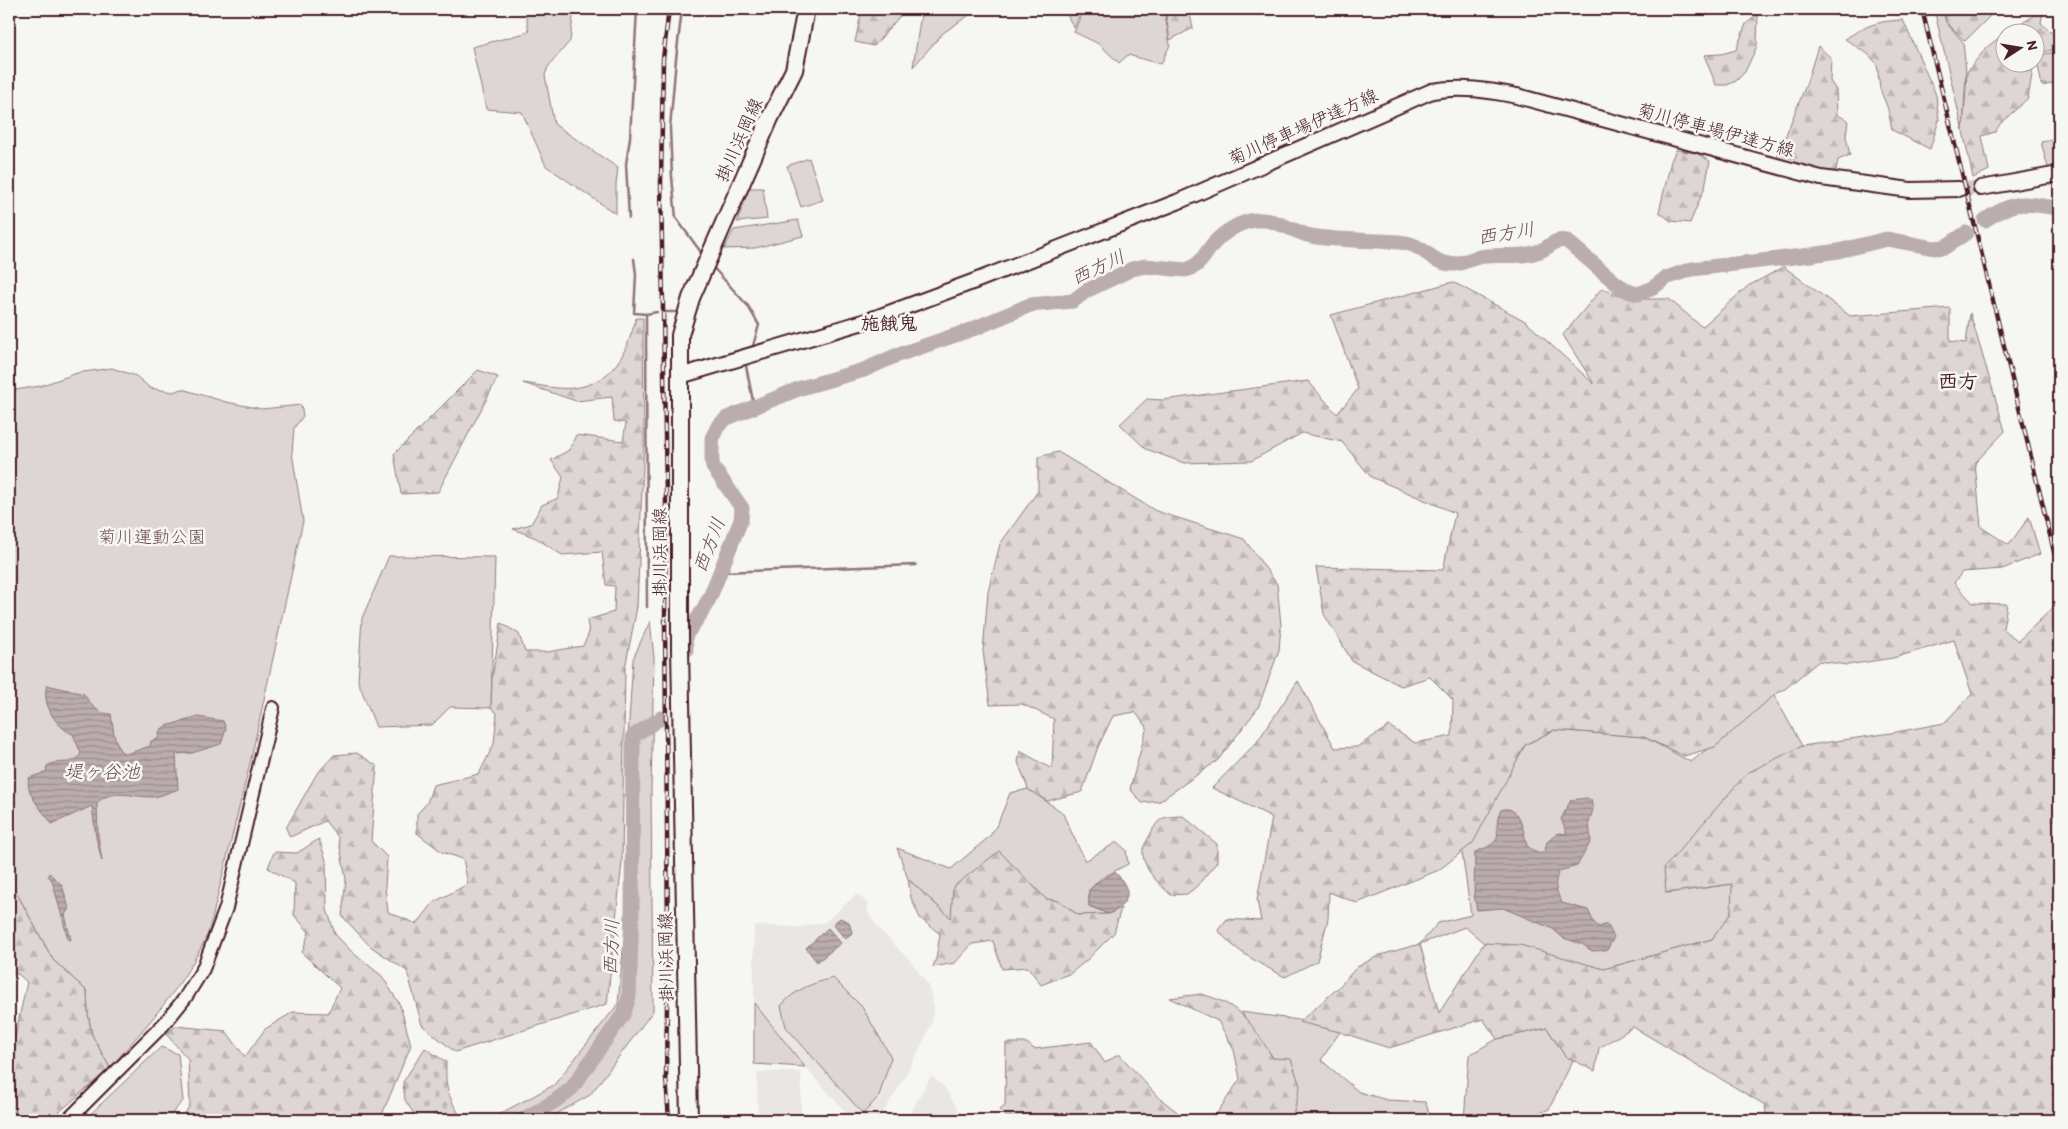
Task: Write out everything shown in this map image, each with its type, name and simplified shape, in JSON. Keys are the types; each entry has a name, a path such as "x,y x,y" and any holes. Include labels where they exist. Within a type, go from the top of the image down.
{"main road":[{"name":"掛川浜岡線","path":"689,1120 680,649 680,335 685,316 703,272 770,118 797,63 806,9"},
{"name":"菊川停車場伊達方線","path":"680,376 870,320 975,281 1177,202 1432,91 1448,88 1479,88 1516,96 1821,178 1910,190 1959,189"},
{"path":"1981,188 2059,174"}],"street":[{"path":"68,1120 164,1024 186,998 203,969 226,908 274,708"}],"shaded area":[{"path":"857,894 867,903 869,915 876,925 912,963 928,985 934,1007 932,1022 925,1038 898,1089 878,1120 853,1120 805,1067 754,1064 754,926 800,927 825,922"},
{"path":"757,1072 801,1072 801,1120 758,1120"},
{"path":"931,1076 944,1087 962,1116 960,1120 907,1120"}],"green space":[{"path":"525,9 574,9 570,41 548,67 545,75 554,124 618,168 616,214 546,166 522,112 486,109 472,47 529,32"},
{"path":"862,9 906,9 874,46 855,42"},
{"path":"930,9 978,9 943,33 913,67 921,14"},
{"path":"1064,9 1082,9 1074,28"},
{"path":"1084,9 1164,9 1170,45 1161,64 1128,55 1119,63 1099,44 1074,32"},
{"path":"1165,9 1191,9 1189,10 1193,28 1170,40"},
{"path":"1934,9 1943,9 1946,22 1963,42 1966,72 1963,131"},
{"path":"1943,9 1997,9 1965,41 1946,22"},
{"path":"2043,11 2041,22 2024,22"},
{"path":"1758,14 1757,46 1745,72 1736,81 1727,85 1716,85 1704,55 1721,54 1736,50 1746,24"},
{"path":"1903,20 1936,95 1939,120 1930,149 1892,130 1888,109 1880,89 1877,64 1868,54 1845,39 1872,25 1886,21"},
{"path":"2046,28 2052,33 2059,32 2059,48 2046,51"},
{"path":"1996,40 1996,72 2032,72 2028,98 2000,124 1995,132 1982,136 1989,170 1973,178 1963,131 1967,72 1986,48"},
{"path":"1818,46 1831,58 1830,81 1836,90 1837,115 1848,120 1846,136 1850,155 1838,160 1835,177 1777,157 1806,85"},
{"path":"2059,51 2059,82 2042,86 2039,72 2046,72 2046,54"},
{"path":"2059,139 2059,169 2049,171 2041,142"},
{"path":"1676,150 1696,153 1710,161 1705,187 1690,223 1671,221 1659,212 1671,161"},
{"path":"809,158 823,200 801,207 787,166"},
{"path":"749,188 763,188 767,219 737,222"},
{"path":"798,220 803,236 755,248 724,249 734,230"},
{"path":"1784,267 1850,316 1950,308 1950,341 1966,343 1970,313 2005,431 1975,463 1981,527 2009,545 2029,517 2040,554 2002,569 1962,572 1954,583 1973,603 2007,604 2003,629 2018,641 2057,604 2059,615 2059,1120 1767,1120 1765,1105 1633,1027 1599,1048 1595,1071 1565,1056 1547,1028 1497,1039 1483,1019 1389,1048 1340,1032 1299,1022 1337,989 1357,967 1380,955 1420,944 1439,1013 1484,943 1520,945 1604,969 1712,939 1731,913 1732,884 1666,893 1664,868 1747,773 1802,746 1944,723 1972,694 1954,640 1893,658 1847,665 1819,661 1785,689 1774,695 1715,747 1684,756 1644,737 1554,730 1525,745 1473,843 1439,870 1357,903 1329,892 1328,919 1317,961 1285,977 1240,951 1218,930 1227,919 1261,921 1257,900 1272,817 1212,788 1257,742 1298,681 1335,748 1357,747 1389,726 1415,743 1452,736 1453,700 1430,677 1401,686 1352,661 1324,614 1316,567 1443,570 1455,513 1371,477 1342,442 1302,433 1251,461 1184,463 1146,449 1120,424 1147,399 1163,400 1308,381 1337,414 1358,389 1331,315 1453,282 1525,321 1594,384 1563,335 1602,288 1632,299 1669,299 1702,327 1748,286"},
{"path":"636,318 643,318 644,442 637,607 625,668 622,862 607,1004 455,1052 422,1025 407,971 370,946 342,916 346,879 338,837 325,821 290,837 286,828 316,775 334,755 357,753 377,766 371,841 387,857 385,887 388,912 417,924 434,902 468,884 463,859 442,852 417,833 417,814 427,803 433,785 479,774 494,744 497,713 491,708 492,679 501,623 519,634 525,652 547,652 583,646 589,633 587,620 614,612 615,586 606,585 602,552 562,555 536,538 513,529 531,524 542,505 558,498 563,477 551,460 569,450 576,435 623,441 626,423 614,421 612,397 576,401 523,383 555,388 574,388 599,380 608,373 623,354"},
{"name":"菊川運動公園","path":"112,368 136,376 150,388 173,392 182,389 226,402 262,409 301,405 303,416 294,428 292,453 303,521 251,759 209,931 177,987 110,1068 92,1035 88,1014 87,991 53,960 15,890 9,890 9,391 40,386 77,373"},
{"path":"478,370 498,377 438,492 401,494 394,454"},
{"path":"1058,452 1156,511 1244,539 1277,584 1281,625 1279,650 1258,708 1218,760 1160,801 1142,803 1130,789 1147,727 1135,712 1113,716 1098,747 1082,792 1047,801 1028,789 1018,762 1020,751 1052,769 1054,719 1022,704 990,705 983,651 988,592 1000,544 1038,491 1038,457"},
{"path":"389,556 495,557 491,708 450,707 432,725 376,727 358,681 362,618"},
{"path":"650,621 654,658 651,789 653,1011 590,1095 546,1120 488,1120 554,1085 618,1004 633,842 628,736 633,659"},
{"path":"1774,695 1802,746 1736,786 1667,893 1733,884 1731,914 1712,939 1604,969 1484,943 1465,927 1420,944 1438,923 1471,915 1462,852 1525,745 1554,730 1644,737 1691,762"},
{"path":"1028,789 1062,812 1085,861 1117,842 1126,850 1128,864 1100,879 1089,890 1089,906 1109,914 1078,915 1059,901 1046,899 999,851 951,918 908,879 897,848 951,869 990,836 998,823 1010,793"},
{"path":"1183,816 1217,844 1217,862 1196,887 1187,894 1171,895 1156,881 1148,869 1143,856 1143,849 1159,821 1166,817"},
{"path":"319,839 326,860 327,909 335,934 353,953 382,976 400,1005 411,1045 381,1117 385,1120 181,1120 190,1105 188,1059 166,1034 176,1026 226,1031 245,1057 265,1029 293,1012 328,1013 340,988 302,953 309,932 294,915 295,883 268,868 274,852 297,853"},
{"path":"999,851 1046,899 1059,901 1078,915 1109,914 1121,908 1114,933 1071,973 1041,985 1028,967 1002,969 993,941 972,944 955,963 933,967 940,934 920,918 911,898 908,879 951,918 953,887"},
{"path":"9,890 15,890 53,960 87,991 88,1014 92,1035 110,1068 50,1120 9,1120 9,1046 13,1046 27,982 18,974 9,973"},
{"path":"833,978 862,1007 891,1057 879,1096 863,1114 786,1027 781,1006 792,995 805,988"},
{"path":"1201,994 1227,1004 1244,1017 1259,1035 1273,1058 1291,1059 1300,1086 1292,1120 1200,1120 1213,1119 1240,1079 1234,1050 1218,1021 1169,998"},
{"path":"754,1003 805,1067 754,1064"},
{"path":"1241,1012 1306,1021 1340,1032 1321,1060 1359,1092 1387,1100 1425,1102 1432,1120 1290,1120 1273,1058"},
{"path":"1547,1028 1565,1056 1573,1060 1549,1109 1525,1120 1464,1120 1469,1055 1497,1039"},
{"path":"1091,1042 1105,1063 1119,1054 1157,1096 1187,1120 1010,1120 1000,1110 1005,1106 1006,1043 1027,1043 1034,1049"},
{"path":"161,1047 178,1054 183,1101 166,1120 84,1120"},
{"path":"425,1048 446,1062 448,1092 463,1120 418,1120 405,1100 403,1082"}],"water":[{"name":"堤ヶ谷池","path":"47,685 84,694 98,711 111,714 114,735 120,751 126,754 150,746 151,741 158,739 160,730 166,726 198,717 223,721 226,729 221,744 192,753 176,754 178,789 154,797 123,794 109,796 97,803 98,836 102,861 96,837 92,806 52,824 29,790 29,778 46,772 47,766 52,764 70,762 78,758 81,753 73,734 61,726 51,714 46,699"},
{"path":"1587,798 1591,800 1593,809 1589,823 1591,841 1577,866 1559,871 1556,887 1562,903 1588,910 1594,923 1599,927 1607,924 1614,937 1607,950 1592,951 1582,944 1563,938 1553,929 1503,908 1477,910 1474,894 1475,852 1493,843 1496,839 1498,818 1501,810 1507,809 1517,815 1527,846 1539,854 1545,851 1547,842 1558,833 1567,834 1561,819 1571,800"},
{"path":"1115,872 1121,878 1127,890 1127,895 1122,905 1109,914 1089,906 1089,890"},
{"path":"49,873 62,885 69,908 65,915 71,940 68,939 52,880 48,876"},
{"path":"840,918 849,922 852,933 845,939 833,924"},
{"path":"828,928 841,943 817,962 806,948"}],"waterway":[{"path":"629,218 626,164 630,138 637,9"},
{"path":"682,9 670,128 672,177 676,218 703,255"},
{"name":"西方川","path":"1985,220 2014,205 2028,204 2059,208"},
{"name":"西方川","path":"686,650 685,636 710,597 741,520 742,508 713,467 712,462 712,438 718,426 727,418 801,388 864,370 895,356 973,329 1030,305 1073,301 1086,291 1132,269 1145,266 1185,270 1199,263 1214,243 1223,235 1245,222 1257,220 1271,221 1311,236 1406,243 1415,246 1439,261 1450,264 1487,256 1532,253 1563,240 1567,241 1617,284 1630,292 1638,294 1651,289 1666,278 1692,269 1838,251 1887,239 1934,248 1945,247 1966,233"},
{"path":"634,259 636,274 634,313 646,314 647,607"},
{"path":"711,265 748,306 759,325 752,349"},
{"path":"646,314 657,312"},
{"path":"664,312 679,312"},
{"path":"747,361 746,366 754,406"},
{"path":"721,572 916,565"},
{"name":"西方川","path":"522,1120 555,1101 572,1088 624,1013 629,996 632,911 633,736 661,718"}],"tunnel":[{"path":"1959,189 1981,188"}],"railway":[{"path":"669,9 663,59 661,182 666,496 665,619 668,931 666,1077 669,1120"},
{"path":"1922,9 2059,572"}],"district":[{"name":"施餓鬼","path":"889,323"},
{"name":"西方","path":"1958,381"}]}
